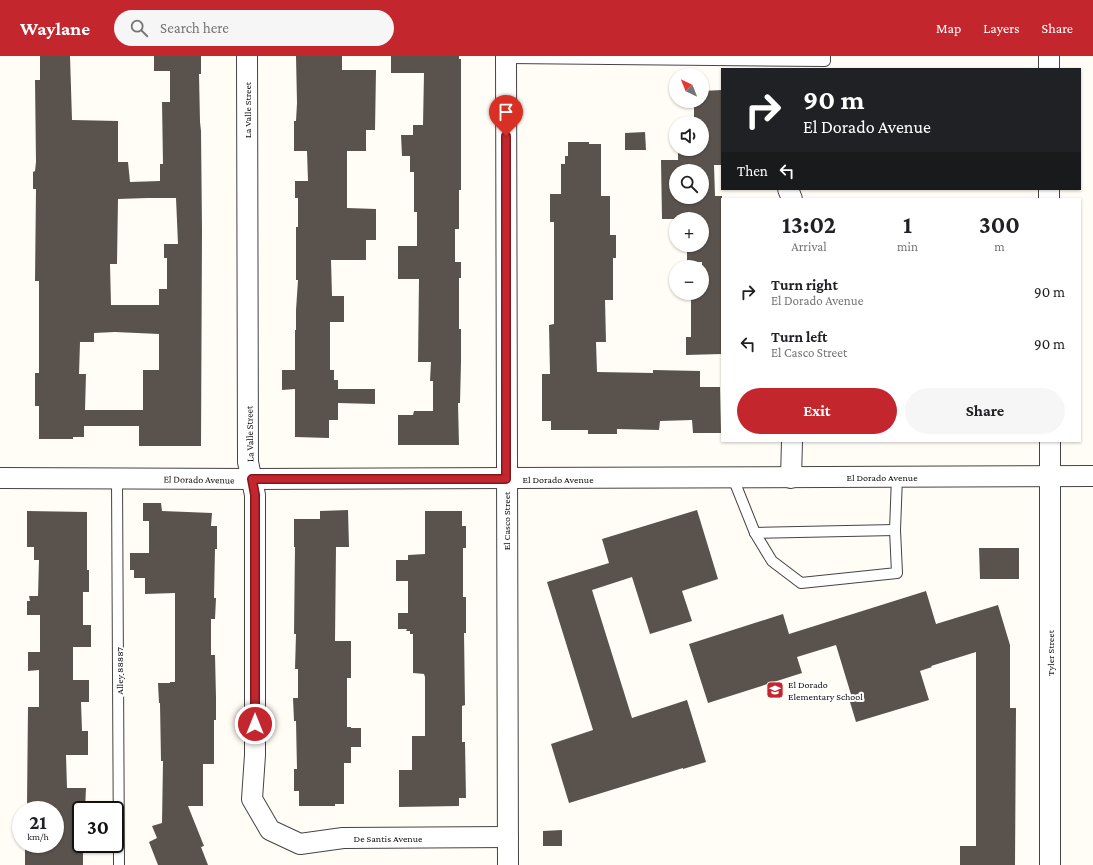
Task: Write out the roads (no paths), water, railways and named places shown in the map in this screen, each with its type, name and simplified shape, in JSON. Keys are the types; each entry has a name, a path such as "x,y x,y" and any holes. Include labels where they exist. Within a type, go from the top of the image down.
{"street":[{"name":"La Valle Street","path":"247,56 248,462 255,495 255,755 252,799 270,830"},
{"path":"1049,56 1049,68"},
{"name":"El Casco Street","path":"506,57 508,865"},
{"path":"791,478 792,442"},
{"name":"Tyler Street","path":"1050,442 1050,865"},
{"name":"El Dorado Avenue","path":"0,478 506,479 1093,476"},
{"name":"De Santis Avenue","path":"270,830 300,844 343,838 508,837"}],"lane":[{"path":"506,57 825,61 825,56"},
{"path":"733,478 755,533 772,561 802,583 898,573 895,530 897,477"},
{"name":"Alley 88887","path":"117,478 119,865"},
{"path":"755,533 895,530"}],"place":[{"name":"El Dorado Elementary School","path":"775,690"}]}
